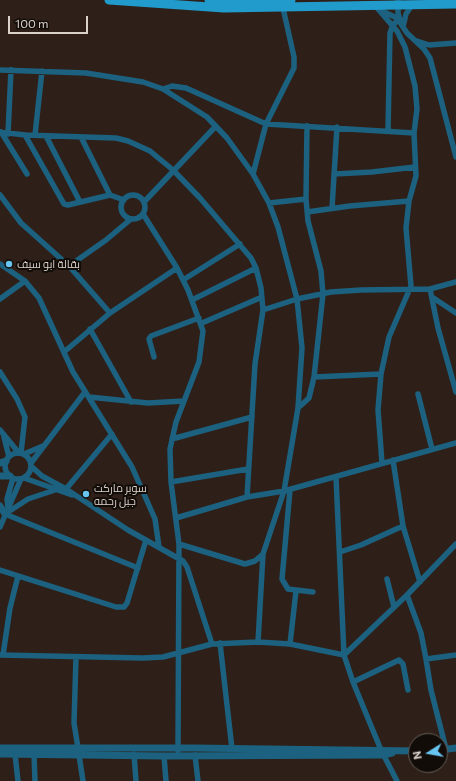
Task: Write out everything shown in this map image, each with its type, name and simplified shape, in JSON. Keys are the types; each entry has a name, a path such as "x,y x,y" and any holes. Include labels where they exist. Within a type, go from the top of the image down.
{"main road":[{"path":"109,0 206,8 367,6 398,3 412,5 456,4"},
{"path":"209,0 240,2 291,0"}],"street":[{"path":"398,3 399,19 403,28 424,49 430,58 453,135 456,157"},
{"path":"403,28 406,14 412,5"},
{"path":"367,6 399,19"},
{"path":"253,174 266,124 294,64 283,8"},
{"path":"378,10 393,25 405,47 415,86 417,109 414,133 415,184 409,201 406,228 411,280 410,291 389,337 381,374 378,410 382,463"},
{"path":"388,131 389,38 393,25 399,19"},
{"path":"414,40 429,45 456,43"},
{"path":"0,70 86,73 117,77 150,84 207,117 227,138 253,174 269,203 278,227 297,299 302,348 298,408 287,490 282,580 288,589 312,592"},
{"path":"8,134 11,70"},
{"path":"35,135 42,71"},
{"path":"162,90 172,86 186,88 266,124 337,127 414,133"},
{"path":"144,202 216,126"},
{"path":"298,408 309,398 314,377 323,294 321,271 307,212 307,126"},
{"path":"332,208 337,127"},
{"path":"0,132 25,135 103,137 128,141 150,151 173,170 251,258 256,268 263,310 255,364 246,497"},
{"path":"0,132 27,174"},
{"path":"25,135 61,202 68,205 110,195 124,200"},
{"path":"46,136 80,202"},
{"path":"81,137 110,195"},
{"path":"334,174 372,172 415,167"},
{"path":"0,195 21,223 69,266 110,313"},
{"path":"69,266 106,240 131,219 138,218 143,214 145,208 144,202 134,196 128,197 124,200 121,206 122,212 126,217 131,219"},
{"path":"269,203 306,199"},
{"path":"307,212 332,208 409,201"},
{"path":"143,214 183,280 201,320 203,338 199,362 184,401 172,439 170,454 171,482 179,544 177,654 178,752"},
{"path":"183,280 240,244"},
{"path":"0,264 25,281 38,298 64,352 87,394 132,467 154,514 159,547"},
{"path":"64,352 110,313 177,268"},
{"path":"192,300 256,268"},
{"path":"0,300 25,281"},
{"path":"263,310 297,299 323,294 361,290 410,291 430,289 456,282"},
{"path":"430,289 438,328 456,392"},
{"path":"154,357 149,339 152,336 201,320 262,297"},
{"path":"432,297 456,313"},
{"path":"90,329 131,402"},
{"path":"0,374 17,399 25,417 21,453"},
{"path":"314,377 381,374"},
{"path":"87,394 131,402 162,403 184,401"},
{"path":"4,510 12,503 22,478 29,473 31,464 43,446 87,394"},
{"path":"418,394 432,449"},
{"path":"172,439 252,417"},
{"path":"0,430 42,476 66,489 146,540 178,558 187,567 212,644"},
{"path":"66,489 112,434"},
{"path":"0,527 11,477 6,469 4,435"},
{"path":"176,518 246,497 287,490 456,443"},
{"path":"5,460 43,446"},
{"path":"393,460 403,526 420,582"},
{"path":"171,482 248,469"},
{"path":"0,476 22,478 78,497"},
{"path":"336,477 344,655 353,682 382,752 397,781"},
{"path":"4,510 28,499 54,490"},
{"path":"258,642 263,554 287,490"},
{"path":"4,510 138,568"},
{"path":"340,552 403,526"},
{"path":"0,570 124,607 127,603 146,540"},
{"path":"179,544 245,564 255,561 263,554"},
{"path":"344,655 407,595 456,544"},
{"path":"18,576 10,608 2,655 143,658 177,654 212,644 258,642 290,644 344,655"},
{"path":"387,579 394,607"},
{"path":"290,644 296,591"},
{"path":"407,595 421,633 440,733"},
{"path":"220,643 232,749"},
{"path":"426,659 456,655"},
{"path":"76,657 74,723 83,781"},
{"path":"353,682 400,660 403,664 408,690"},
{"path":"0,748 34,754 79,752 164,756 178,752 195,755 408,751"},
{"path":"0,754 15,751 178,752 232,749 382,752"},
{"path":"15,751 18,781"},
{"path":"34,754 35,781"},
{"path":"134,754 136,781"},
{"path":"195,755 198,781"},
{"path":"164,756 166,781"}],"place":[{"name":"بقالة ابو سيف","path":"9,264"},
{"name":"سوبر ماركت جبل رحمه","path":"86,494"}]}
